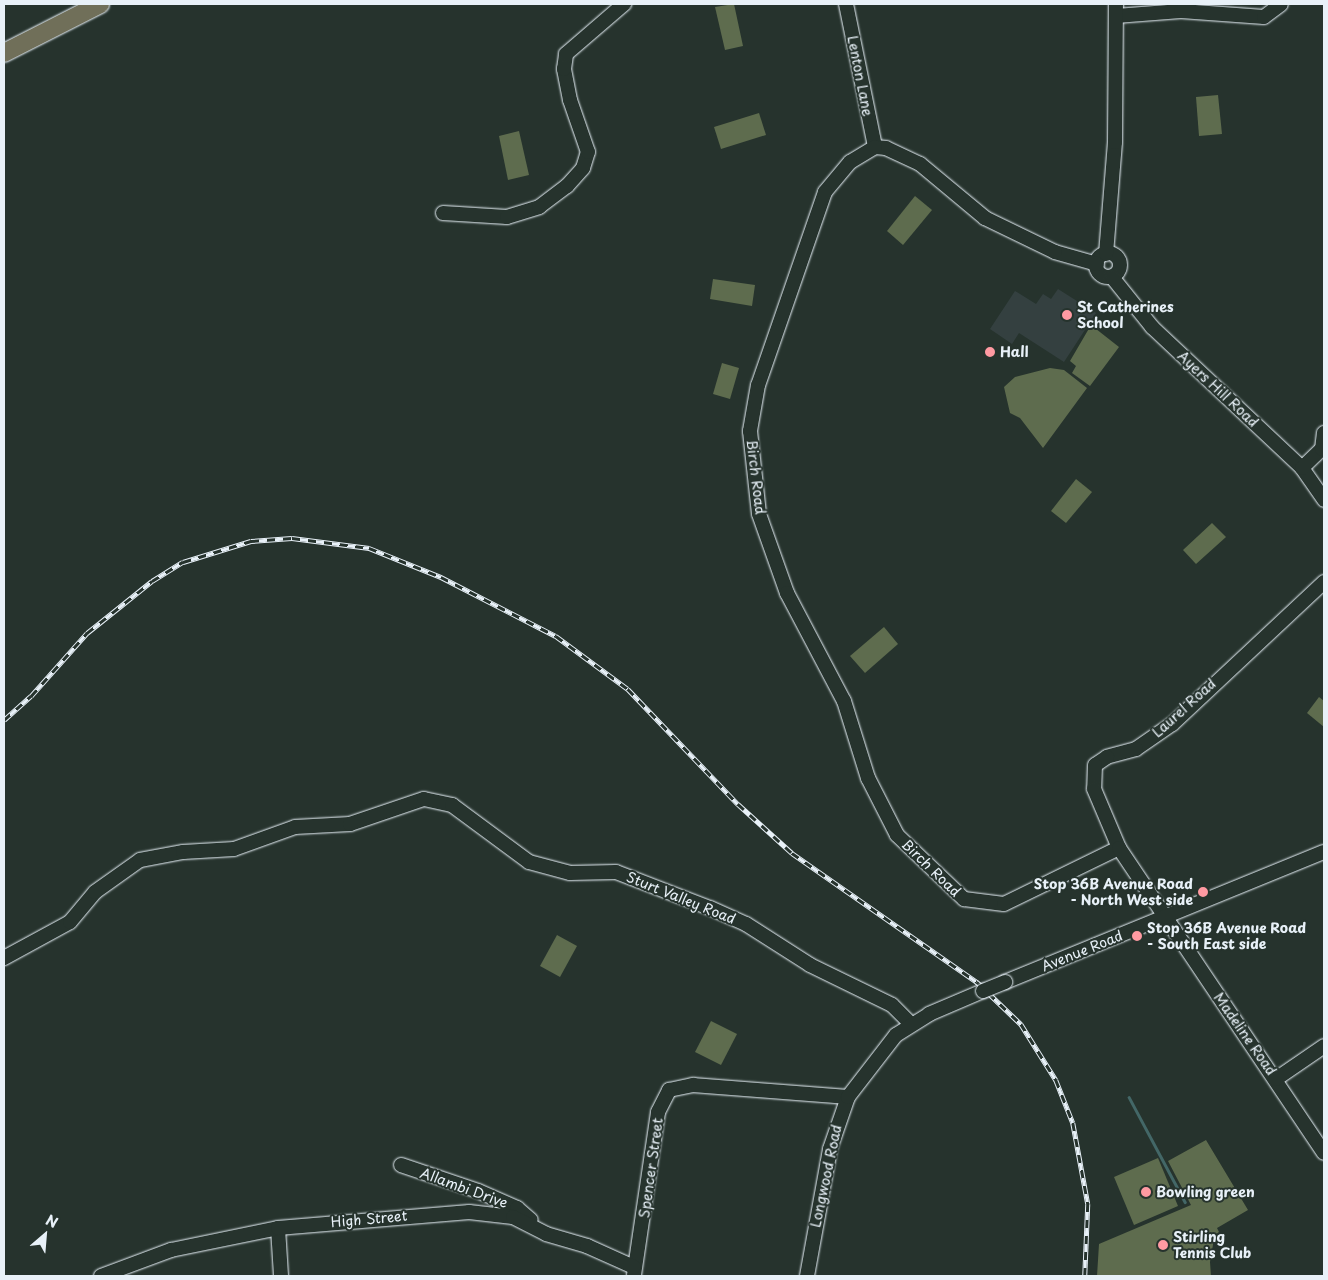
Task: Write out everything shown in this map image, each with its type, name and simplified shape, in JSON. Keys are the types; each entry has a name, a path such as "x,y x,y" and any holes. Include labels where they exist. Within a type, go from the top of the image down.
{"main road":[{"path":"4,53 100,4"}],"street":[{"path":"443,213 507,217 540,207 567,186 583,168 588,152 570,100 564,69 566,54 624,4"},
{"name":"Lenton Lane","path":"846,4 875,148"},
{"path":"875,148 886,148 920,164 985,218 1055,252 1101,259 1116,257 1120,264 1118,272 1112,276 1101,274 1101,259 1115,142 1116,10 1264,17 1281,4"},
{"name":"Birch Road","path":"875,148 850,162 825,192 778,321 758,385 750,431 759,514 787,593 844,701 868,778 897,835 932,872 964,899 1004,904 1119,848"},
{"name":"Ayers Hill Road","path":"1112,276 1152,327 1302,468 1324,500"},
{"path":"1302,468 1322,449 1324,433"},
{"name":"Laurel Road","path":"1164,917 1119,848 1094,789 1095,765 1107,757 1136,749 1172,724 1324,582"},
{"name":"Sturt Valley Road","path":"4,958 70,922 95,892 140,860 182,852 234,849 295,827 350,824 424,799 452,805 529,862 570,873 616,872 746,924 810,965 892,1005 911,1024"},
{"name":"Avenue Road","path":"878,1057 911,1024 1005,982 1324,852"},
{"name":"Madeline Road","path":"1164,917 1276,1079 1324,1153"},
{"path":"1276,1079 1324,1046"},
{"name":"Longwood Road","path":"807,1276 830,1149 837,1122 848,1096 878,1057"},
{"name":"Spencer Street","path":"634,1272 647,1200 658,1112 669,1090 693,1085 848,1096"},
{"name":"Allambi Drive","path":"401,1165 518,1208 546,1234"},
{"name":"High Street","path":"101,1276 171,1250 278,1228 469,1212 514,1217 546,1234 587,1246 634,1272"},
{"path":"278,1228 281,1276"}],"shaded area":[{"path":"1058,289 1096,313 1064,362 1019,333 1012,344 990,329 1015,291 1036,304 1043,294 1051,299"}],"green space":[{"path":"734,4 743,46 725,50 715,7"},
{"path":"1218,95 1222,134 1199,136 1196,97"},
{"path":"759,113 766,135 721,149 714,127"},
{"path":"519,131 529,175 508,180 499,136"},
{"path":"915,196 932,210 903,245 887,231"},
{"path":"713,279 755,285 752,306 710,299"},
{"path":"1091,325 1119,347 1090,386 1072,373 1076,366 1070,361"},
{"path":"722,363 739,368 730,399 713,394"},
{"path":"1050,368 1064,370 1087,388 1043,448 1020,418 1010,413 1004,387 1015,377"},
{"path":"1076,479 1092,492 1066,523 1051,511"},
{"path":"1212,523 1226,537 1196,564 1183,550"},
{"path":"884,627 898,644 865,673 850,656"},
{"path":"1319,697 1324,701 1324,727 1307,713"},
{"path":"557,935 577,946 560,977 540,966"},
{"path":"711,1021 737,1034 721,1065 695,1052"},
{"path":"1206,1140 1248,1210 1217,1228 1219,1232 1214,1239 1210,1262 1211,1276 1097,1276 1099,1244 1191,1205 1168,1161"},
{"name":"Bowling green","path":"1158,1158 1178,1206 1134,1225 1114,1177"}],"waterway":[{"path":"1129,1097 1185,1202"}],"railway":[{"path":"4,720 31,696 87,633 152,581 183,562 251,541 292,538 369,548 441,577 556,636 628,689 738,804 792,853 977,982 1021,1024 1056,1080 1073,1123 1088,1204 1085,1276"}],"place":[{"name":"St Catherines School","path":"1067,315"},
{"name":"Hall","path":"990,352"},
{"name":"Stop 36B Avenue Road - North West side","path":"1203,892"},
{"name":"Stop 36B Avenue Road - South East side","path":"1137,936"},
{"name":"Bowling green","path":"1146,1192"},
{"name":"Stirling Tennis Club","path":"1163,1245"}]}
